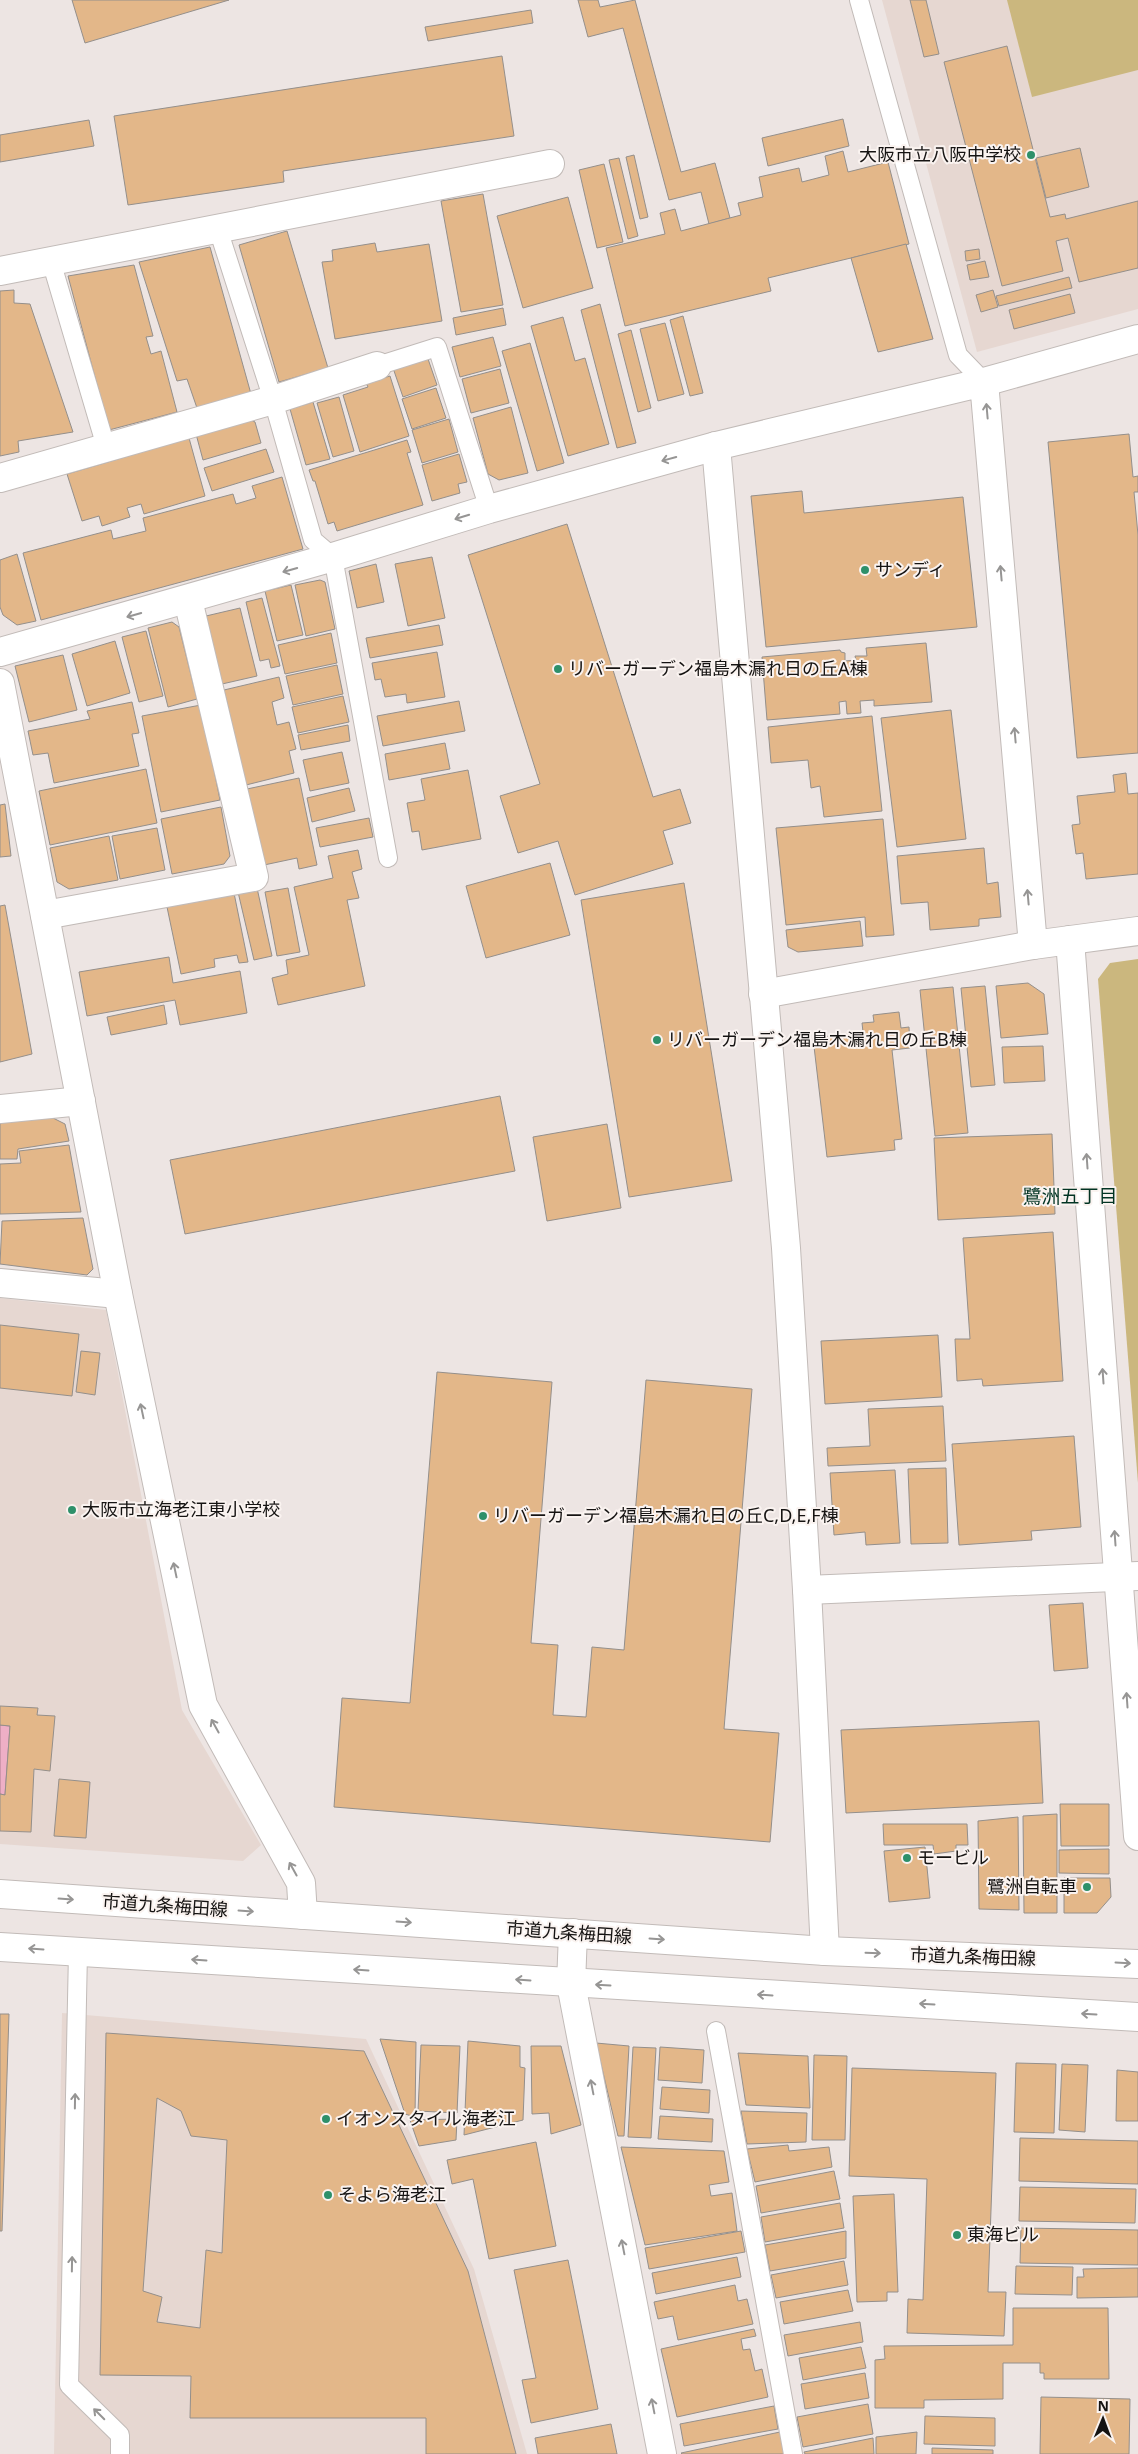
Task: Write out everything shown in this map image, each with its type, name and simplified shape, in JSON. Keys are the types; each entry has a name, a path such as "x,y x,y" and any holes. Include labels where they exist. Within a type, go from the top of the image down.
{"street":[{"path":"0,271 550,164"},
{"path":"0,652 333,558 489,509 716,446 984,382 1138,339"},
{"path":"0,478 273,400 377,366"},
{"path":"984,382 1033,945"},
{"path":"716,446 765,986 764,994 786,1248 807,1590 825,1951"},
{"path":"45,915 254,877 188,600"},
{"path":"0,683 118,1294 203,1705 301,1883 303,1915"},
{"path":"764,994 1033,945 1138,931"},
{"path":"1070,940 1128,1577 1138,1836"},
{"path":"0,1109 81,1101"},
{"path":"0,1283 118,1294"},
{"path":"807,1590 1128,1577"},
{"name":"市道九条梅田線","path":"0,1894 825,1951 1138,1964"},
{"path":"574,1934 572,1984 662,2454"},
{"path":"0,1947 572,1984 1138,2017"}],"lane":[{"path":"859,0 958,355 984,382"},
{"path":"218,229 273,400 313,540 333,558 388,858"},
{"path":"51,261 106,447"},
{"path":"377,366 436,347 489,509"},
{"path":"78,1952 69,2385 120,2436 120,2454"},
{"path":"716,2031 793,2454"}],"shaded area":[{"name":"大阪市立八阪中学校","path":"882,0 1138,0 1138,309 977,352"},
{"path":"1007,0 1138,0 1138,70 1032,97"},
{"path":"1138,959 1138,1483 1098,979 1110,963"},
{"name":"大阪市立海老江東小学校","path":"0,1298 106,1310 182,1710 261,1845 243,1861 0,1844"},
{"path":"0,1725 10,1726 5,1795 0,1794"},
{"name":"そよら海老江","path":"62,2013 366,2039 474,2269 527,2454 54,2454"}],"building":[{"path":"72,0 229,0 85,43"},
{"path":"578,0 598,0 600,7 635,0 681,172 715,163 730,218 709,224 701,192 669,200 623,28 588,37"},
{"path":"910,0 926,0 939,54 924,57"},
{"path":"531,10 533,23 428,41 425,27"},
{"path":"1007,46 1050,217 1065,214 1066,219 1138,201 1138,268 1079,282 1068,238 1056,241 1063,271 1002,286 944,62"},
{"path":"502,56 514,136 283,171 284,182 128,205 114,116"},
{"path":"843,119 849,146 768,166 762,138"},
{"path":"89,120 94,146 0,162 0,135"},
{"path":"1080,148 1089,187 1046,198 1036,158"},
{"path":"843,151 848,172 888,162 909,244 768,278 771,291 625,326 606,248 665,234 660,213 675,209 681,231 741,215 738,203 763,197 759,177 799,168 802,182 829,175 825,156"},
{"path":"634,155 648,217 640,219 626,157"},
{"path":"619,158 638,236 628,239 609,160"},
{"path":"604,164 623,242 597,248 579,170"},
{"path":"483,194 503,305 461,312 441,201"},
{"path":"568,197 593,288 523,308 497,216"},
{"path":"287,231 328,368 279,382 239,245"},
{"path":"375,243 377,252 429,244 442,321 335,339 322,262 333,261 332,250"},
{"path":"906,244 933,339 878,352 851,258"},
{"path":"210,247 251,394 197,408 187,379 177,381 139,262"},
{"path":"979,249 980,259 966,261 965,251"},
{"path":"985,261 989,277 970,280 967,265"},
{"path":"134,265 153,336 146,337 151,354 161,351 177,412 109,430 68,276"},
{"path":"1069,277 1072,288 999,306 996,296"},
{"path":"14,290 14,303 30,304 73,432 18,441 19,452 0,456 0,291"},
{"path":"993,290 998,307 981,312 976,295"},
{"path":"1070,294 1075,313 1014,329 1009,310"},
{"path":"600,304 636,443 617,448 581,310"},
{"path":"503,308 506,325 456,335 453,318"},
{"path":"683,316 703,393 690,396 670,320"},
{"path":"563,317 575,361 585,358 609,444 568,456 531,326"},
{"path":"665,323 684,394 658,401 640,329"},
{"path":"631,330 651,408 638,412 618,334"},
{"path":"493,337 501,366 460,377 452,347"},
{"path":"530,343 564,463 537,471 502,351"},
{"path":"427,356 437,385 403,397 393,368"},
{"path":"500,369 509,403 471,413 462,379"},
{"path":"390,376 409,436 360,452 343,395 368,387 366,383"},
{"path":"436,388 446,418 412,429 402,399"},
{"path":"339,397 354,451 333,457 317,403"},
{"path":"313,402 330,459 306,465 290,409"},
{"path":"511,407 528,473 499,480 488,474 473,418"},
{"path":"249,419 255,422 261,443 203,460 196,434"},
{"path":"449,419 458,452 422,463 412,430"},
{"path":"1129,434 1133,477 1138,476 1138,492 1134,492 1138,535 1138,753 1077,758 1048,442"},
{"path":"189,438 205,496 144,514 141,504 127,508 130,517 102,526 99,516 82,521 67,474"},
{"path":"407,440 411,452 407,453 423,505 337,531 334,522 328,524 315,481 313,481 309,470"},
{"path":"266,449 274,472 212,491 204,468"},
{"path":"459,454 467,482 458,484 460,493 432,501 422,465"},
{"path":"282,477 303,549 41,620 23,553 111,530 113,539 146,531 143,518 233,494 236,504 256,498 252,486"},
{"name":"サンディ","path":"802,491 804,513 963,497 977,627 766,647 751,496"},
{"name":"リバーガーデン福島木漏れ日の丘A棟","path":"567,524 653,797 680,789 691,823 663,831 673,864 575,895 558,841 518,853 500,796 540,784 468,555"},
{"path":"17,554 36,621 17,625 3,615 0,607 0,560"},
{"path":"432,557 445,618 408,626 395,564"},
{"path":"376,564 384,602 357,608 349,571"},
{"path":"320,580 325,582 335,629 306,636 295,585"},
{"path":"291,585 303,635 277,641 265,591"},
{"path":"262,598 280,666 271,668 269,659 260,661 246,602"},
{"path":"240,608 257,676 222,684 206,616"},
{"path":"172,622 179,627 197,699 168,707 148,628"},
{"path":"439,625 443,645 370,658 366,638"},
{"path":"146,631 163,696 139,702 122,637"},
{"path":"331,633 337,663 285,674 278,645"},
{"path":"115,641 130,693 87,706 72,654"},
{"path":"926,643 932,702 874,706 874,700 860,701 861,713 847,714 846,701 839,702 840,714 767,720 762,657 840,650 845,653 845,661 856,660 855,656 867,656 866,648"},
{"path":"437,652 445,697 407,703 406,694 385,697 381,679 375,680 372,663"},
{"path":"63,655 77,710 29,722 15,666"},
{"path":"337,665 343,694 293,705 286,676"},
{"path":"279,677 284,698 272,702 277,725 289,722 296,749 289,751 294,773 246,785 224,690"},
{"path":"343,696 349,722 298,733 292,707"},
{"path":"459,701 465,731 383,746 377,716"},
{"path":"132,702 139,733 132,734 139,766 54,783 48,753 33,755 28,731 90,719 87,711"},
{"path":"201,705 220,800 161,812 142,716"},
{"path":"951,710 966,839 897,847 881,718"},
{"path":"872,716 882,811 824,817 820,786 811,788 808,760 771,763 768,727"},
{"path":"348,725 350,741 301,750 298,735"},
{"path":"445,743 450,769 389,780 385,754"},
{"path":"342,752 349,783 310,791 303,760"},
{"path":"146,769 157,823 50,845 39,791"},
{"path":"468,770 481,839 422,850 419,831 412,832 407,803 425,800 421,779"},
{"path":"1126,773 1128,794 1138,793 1138,874 1086,879 1083,853 1076,854 1072,825 1080,824 1077,796 1115,792 1113,775"},
{"path":"299,778 317,865 299,869 297,858 264,865 247,789"},
{"path":"349,788 355,811 312,822 307,798"},
{"path":"5,804 11,856 0,857 0,805"},
{"path":"221,807 230,856 224,864 172,874 161,819"},
{"path":"369,818 373,837 320,847 316,828"},
{"path":"883,819 894,935 866,937 865,917 786,925 776,828"},
{"path":"157,828 165,870 120,879 112,836"},
{"path":"109,836 118,880 69,889 57,882 50,848"},
{"path":"984,848 987,884 998,882 1001,917 979,919 979,926 930,930 928,902 901,904 897,856"},
{"path":"358,850 362,869 352,872 359,898 347,900 365,986 278,1005 272,978 288,974 286,960 309,955 294,887 333,878 328,856"},
{"path":"550,863 570,935 486,958 466,886"},
{"name":"リバーガーデン福島木漏れ日の丘B棟","path":"684,883 732,1181 629,1197 581,900"},
{"path":"257,888 272,956 254,960 238,892"},
{"path":"288,888 300,952 277,956 265,892"},
{"path":"234,893 248,962 239,963 237,955 214,959 215,967 181,974 167,907"},
{"path":"5,905 32,1054 0,1062 0,906"},
{"path":"860,921 863,946 798,952 788,947 786,930"},
{"path":"169,957 173,983 240,971 247,1013 180,1025 175,1000 87,1016 79,972"},
{"path":"1028,983 1044,994 1048,1034 1001,1038 996,986"},
{"path":"985,986 995,1085 971,1087 961,988"},
{"path":"953,987 968,1133 935,1136 920,990"},
{"path":"164,1005 167,1024 111,1035 107,1017"},
{"path":"899,1012 901,1028 909,1027 910,1048 892,1050 902,1139 894,1140 895,1150 827,1157 813,1038 863,1032 862,1023 874,1022 873,1015"},
{"path":"1043,1046 1045,1081 1004,1083 1002,1047"},
{"path":"500,1096 515,1171 185,1234 170,1160"},
{"path":"43,1113 65,1124 69,1141 18,1149 17,1159 0,1159 0,1118"},
{"path":"607,1124 621,1208 547,1221 533,1137"},
{"path":"1052,1134 1055,1214 938,1220 934,1138"},
{"path":"69,1145 81,1212 0,1214 0,1164 21,1163 19,1151"},
{"path":"83,1218 93,1269 87,1275 0,1264 2,1221"},
{"path":"1053,1232 1063,1381 983,1386 982,1379 957,1381 955,1339 970,1339 963,1238"},
{"path":"0,1325 79,1334 72,1396 0,1388"},
{"path":"938,1335 942,1397 825,1404 821,1341"},
{"path":"81,1351 100,1353 95,1395 76,1392"},
{"name":"リバーガーデン福島木漏れ日の丘C,D,E,F棟","path":"437,1372 552,1382 531,1643 558,1645 553,1715 586,1717 592,1647 624,1650 646,1380 752,1389 724,1729 779,1733 770,1842 334,1807 342,1698 410,1703"},
{"path":"943,1406 946,1461 828,1466 827,1448 870,1446 868,1409"},
{"path":"1074,1436 1081,1527 1031,1531 1032,1540 959,1545 952,1444"},
{"path":"946,1468 948,1543 911,1544 908,1469"},
{"path":"895,1470 900,1543 866,1545 865,1532 834,1535 830,1473"},
{"path":"1083,1603 1088,1668 1054,1671 1049,1605"},
{"path":"0,1706 38,1708 37,1715 55,1716 50,1771 34,1769 31,1832 0,1831 0,1794 5,1795 10,1726 0,1725"},
{"path":"1039,1721 1043,1803 846,1813 841,1730"},
{"path":"59,1779 90,1782 86,1838 54,1836"},
{"path":"1060,1804 1109,1804 1109,1846 1061,1846"},
{"path":"1057,1814 1057,1913 1024,1913 1023,1816"},
{"path":"1018,1817 1019,1910 979,1909 978,1821"},
{"path":"883,1824 967,1824 968,1845 956,1845 956,1851 934,1854 933,1845 884,1845"},
{"path":"925,1847 930,1898 889,1902 884,1851"},
{"path":"1109,1849 1109,1874 1059,1873 1059,1850"},
{"name":"鷺洲自転車","path":"1064,1878 1110,1878 1111,1897 1097,1913 1064,1913"},
{"path":"0,2014 9,2014 2,2231 0,2231"},
{"name":"そよら海老江","path":"106,2033 364,2051 468,2271 516,2454 426,2454 426,2418 190,2418 191,2376 100,2375","holes":["157,2098 181,2111 191,2136 227,2140 222,2253 206,2250 200,2328 157,2322 162,2297 143,2291"]},
{"path":"380,2039 416,2042 415,2117 405,2114"},
{"path":"468,2041 520,2046 520,2067 525,2068 523,2120 464,2135"},
{"path":"596,2043 629,2046 624,2136 618,2136"},
{"path":"421,2045 460,2046 457,2113 418,2111"},
{"path":"531,2046 561,2046 581,2125 551,2134 549,2113 532,2114"},
{"path":"633,2047 656,2048 651,2138 628,2137"},
{"path":"660,2047 704,2050 702,2083 658,2080"},
{"path":"738,2053 808,2056 810,2108 746,2105"},
{"path":"814,2055 847,2056 845,2140 812,2140"},
{"path":"1016,2063 1056,2064 1054,2133 1014,2132"},
{"path":"1062,2064 1088,2065 1085,2132 1059,2130"},
{"name":"東海ビル","path":"852,2068 996,2073 988,2292 1006,2292 1004,2336 907,2333 908,2299 923,2300 927,2179 849,2176"},
{"path":"1117,2070 1138,2072 1138,2121 1116,2121"},
{"path":"662,2087 710,2090 709,2113 660,2109"},
{"path":"741,2111 807,2113 806,2142 747,2144"},
{"path":"660,2116 713,2119 712,2142 658,2139"},
{"path":"457,2119 456,2140 419,2146 410,2120"},
{"path":"1020,2138 1138,2141 1138,2184 1019,2181"},
{"path":"536,2142 556,2246 489,2259 473,2179 452,2184 447,2160"},
{"path":"788,2145 789,2151 829,2147 832,2167 755,2182 747,2149"},
{"path":"621,2147 724,2151 729,2182 709,2185 711,2196 732,2193 737,2231 645,2245"},
{"path":"834,2171 840,2199 761,2213 756,2186"},
{"path":"1020,2187 1136,2189 1135,2223 1019,2221"},
{"path":"894,2194 898,2292 887,2292 887,2301 857,2302 853,2196"},
{"path":"840,2203 844,2228 765,2242 761,2217"},
{"path":"1021,2228 1138,2230 1138,2265 1020,2263"},
{"path":"741,2231 745,2252 649,2269 645,2248"},
{"path":"846,2231 846,2258 770,2271 765,2245"},
{"path":"737,2257 741,2277 656,2294 652,2273"},
{"path":"568,2260 598,2409 531,2423 522,2380 536,2378 514,2270"},
{"path":"844,2261 848,2285 776,2298 771,2275"},
{"path":"1016,2266 1073,2267 1072,2295 1015,2294"},
{"path":"1138,2268 1138,2297 1077,2298 1077,2277 1084,2277 1083,2269"},
{"path":"735,2285 738,2301 747,2299 753,2324 678,2340 673,2316 658,2319 654,2302"},
{"path":"848,2290 853,2311 784,2324 780,2302"},
{"path":"1013,2308 1108,2308 1109,2379 1044,2379 1044,2373 1040,2373 1040,2363 1003,2363 1003,2399 924,2400 924,2408 875,2408 875,2360 885,2359 884,2346 1013,2345"},
{"path":"860,2322 863,2342 788,2356 784,2335"},
{"path":"754,2329 756,2336 741,2339 743,2350 750,2349 755,2371 762,2369 768,2397 677,2417 661,2349"},
{"path":"861,2347 866,2368 803,2380 799,2358"},
{"path":"865,2373 869,2398 805,2409 801,2384"},
{"path":"1041,2397 1130,2399 1129,2454 1040,2454"},
{"path":"868,2404 873,2434 803,2447 797,2417"},
{"path":"774,2406 778,2429 684,2446 680,2424"},
{"path":"925,2416 995,2418 995,2446 924,2444"},
{"path":"611,2424 617,2454 538,2454 535,2438"},
{"path":"780,2432 785,2454 681,2453"},
{"path":"917,2432 916,2454 876,2454 876,2437"},
{"path":"873,2438 874,2454 805,2454 804,2452"},
{"path":"932,2448 993,2450 993,2454 932,2454"}],"place":[{"name":"大阪市立八阪中学校","path":"1031,155"},
{"name":"サンディ","path":"865,570"},
{"name":"リバーガーデン福島木漏れ日の丘A棟","path":"558,669"},
{"name":"リバーガーデン福島木漏れ日の丘B棟","path":"657,1040"},
{"name":"大阪市立海老江東小学校","path":"72,1510"},
{"name":"リバーガーデン福島木漏れ日の丘C,D,E,F棟","path":"483,1516"},
{"name":"モービル","path":"907,1858"},
{"name":"鷺洲自転車","path":"1087,1887"},
{"name":"イオンスタイル海老江","path":"326,2119"},
{"name":"そよら海老江","path":"328,2195"},
{"name":"東海ビル","path":"957,2235"}],"district":[{"name":"鷺洲五丁目","path":"1070,1196"}]}
